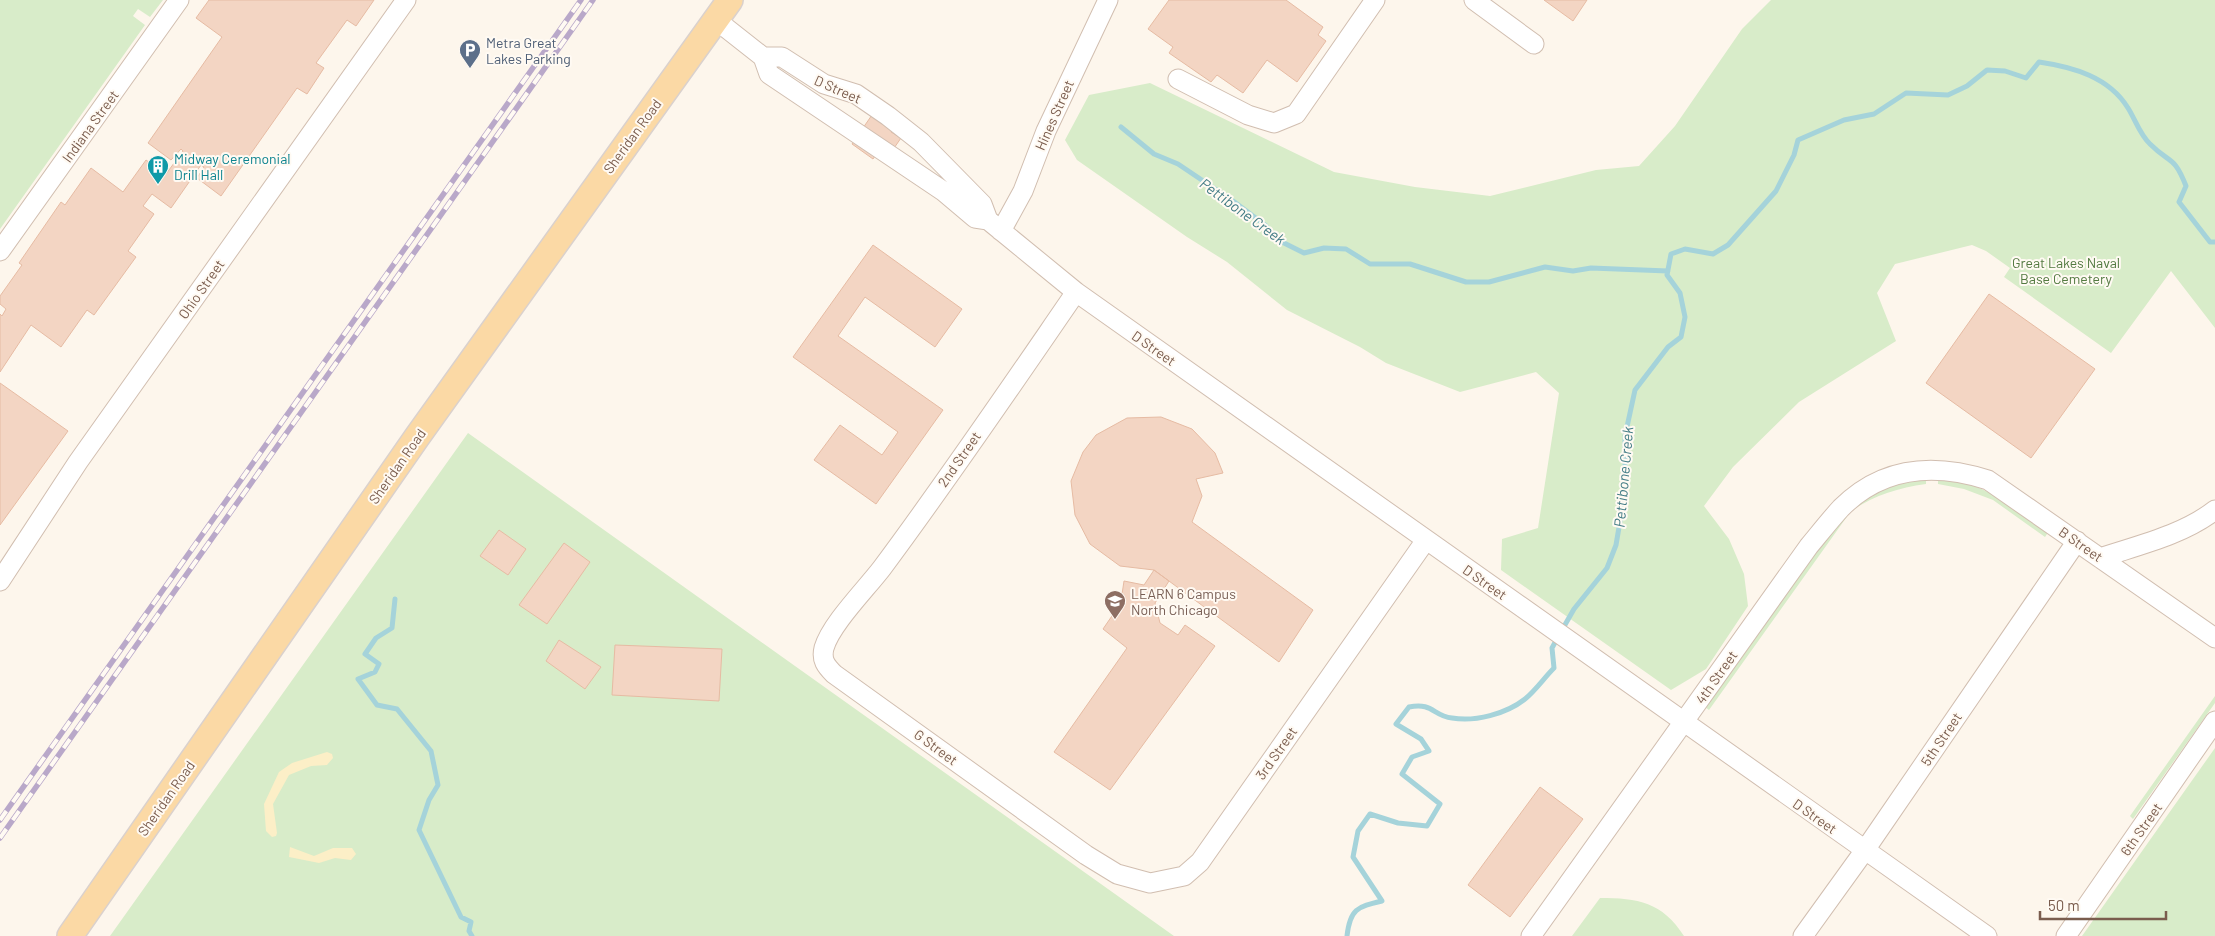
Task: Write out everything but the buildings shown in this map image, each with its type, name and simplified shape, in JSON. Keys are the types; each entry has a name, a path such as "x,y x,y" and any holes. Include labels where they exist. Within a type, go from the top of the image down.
{"main road":[{"name":"Sheridan Road","path":"70,936 417,436 723,10"}],"street":[{"name":"Indiana Street","path":"0,251 179,0"},
{"name":"Ohio Street","path":"0,580 78,462 406,0"},
{"name":"Hines Street","path":"994,225 1023,191 1046,131 1108,0"},
{"path":"1178,79 1248,115 1274,123 1296,114 1374,0"},
{"path":"1474,0 1534,44"},
{"name":"D Street","path":"723,10 763,57 769,74 943,191 975,218 994,225 1076,292 1683,723 1987,936"},
{"name":"D Street","path":"763,57 782,57 824,84 856,94 888,116 921,142 982,204 994,225"},
{"name":"2nd Street","path":"839,623 881,568 1076,292"},
{"name":"B Street","path":"1939,469 1966,473 1988,480 2215,638"},
{"name":"4th Street","path":"1532,936 1809,546 1842,507 1862,491 1883,479 1907,472 1939,469"},
{"path":"2100,558 2160,538 2187,526 2215,510"},
{"name":"3rd Street","path":"1086,855 1118,874 1150,883 1184,876 1200,862 1426,540"},
{"name":"5th Street","path":"1803,936 1865,850 2077,541"},
{"name":"G Street","path":"839,623 824,646 823,656 824,663 834,674 1086,855"},
{"name":"6th Street","path":"2066,936 2215,721"}],"green space":[{"path":"0,0 163,0 150,17 138,9 133,16 145,25 0,229"},
{"name":"Great Lakes Naval Base Cemetery","path":"1771,0 2215,0 2215,328 2171,271 2111,353 2004,277 2010,268 1986,251 1972,245 1895,264 1877,293 1896,341 1799,402 1733,467 1704,506 1729,539 1744,574 1748,606 1706,669 1671,690 1501,570 1502,539 1538,528 1559,393 1536,372 1460,392 1386,363 1360,347 1287,310 1227,262 1187,237 1077,160 1065,140 1089,95 1150,83 1334,172 1415,187 1490,196 1596,170 1639,166 1675,126 1742,29"},
{"path":"468,433 1174,936 110,936"},
{"path":"1926,477 1926,484 1887,493 1851,511 1709,710 1705,707 1843,513 1887,485"},
{"path":"1938,478 1971,485 1984,490 2010,504 2049,531 2045,537 1993,500 1964,489 1938,484"},
{"path":"2215,696 2215,703 2133,819 2130,816"},
{"path":"2215,748 2215,936 2082,936"},
{"path":"1600,898 1626,899 1648,904 1667,916 1684,936 1572,936"}],"sand":[{"path":"327,752 332,754 333,758 327,765 311,766 289,775 273,804 277,833 276,836 272,837 266,831 264,804 279,772 292,763"},
{"path":"290,847 314,856 333,848 352,848 356,854 351,860 335,858 319,863 289,857"}],"waterway":[{"name":"Pettibone Creek","path":"1562,630 1574,609 1607,568 1616,545 1625,492 1625,436 1635,390 1668,347 1681,337 1685,317 1680,293 1667,275 1671,254 1685,249 1713,254 1728,245 1776,191 1794,155 1798,140 1844,120 1874,114 1906,93 1948,95 1967,86 1987,70 2005,71 2026,78 2039,62 2065,67 2089,75 2111,88 2120,97 2146,140 2175,164 2186,186 2179,202 2210,242 2215,242"},
{"name":"Pettibone Creek","path":"1121,127 1154,154 1178,164 1233,201 1265,225 1278,240 1304,253 1324,248 1346,249 1370,264 1410,264 1466,282 1489,282 1545,267 1573,271 1591,268 1668,271"},
{"name":"Pettibone Creek","path":"395,599 392,628 376,638 365,654 379,664 375,672 358,679 377,705 397,709 431,751 438,785 429,800 419,830 461,917 471,922 469,931 472,936"},
{"name":"Pettibone Creek","path":"1347,936 1350,920 1356,911 1366,905 1382,901 1353,857 1358,831 1370,814 1398,823 1427,826 1440,804 1402,774 1412,757 1429,751 1421,739 1396,724 1409,707 1423,706 1446,717 1461,719 1490,716 1509,709 1525,699 1554,668 1552,648 1558,637"}],"railway":[{"path":"0,820 581,0"},
{"path":"0,838 593,0"}],"place":[{"name":"Metra Great Lakes Parking","path":"470,69"},
{"name":"Midway Ceremonial Drill Hall","path":"158,185"},
{"name":"LEARN 6 Campus North Chicago","path":"1115,620"}]}
